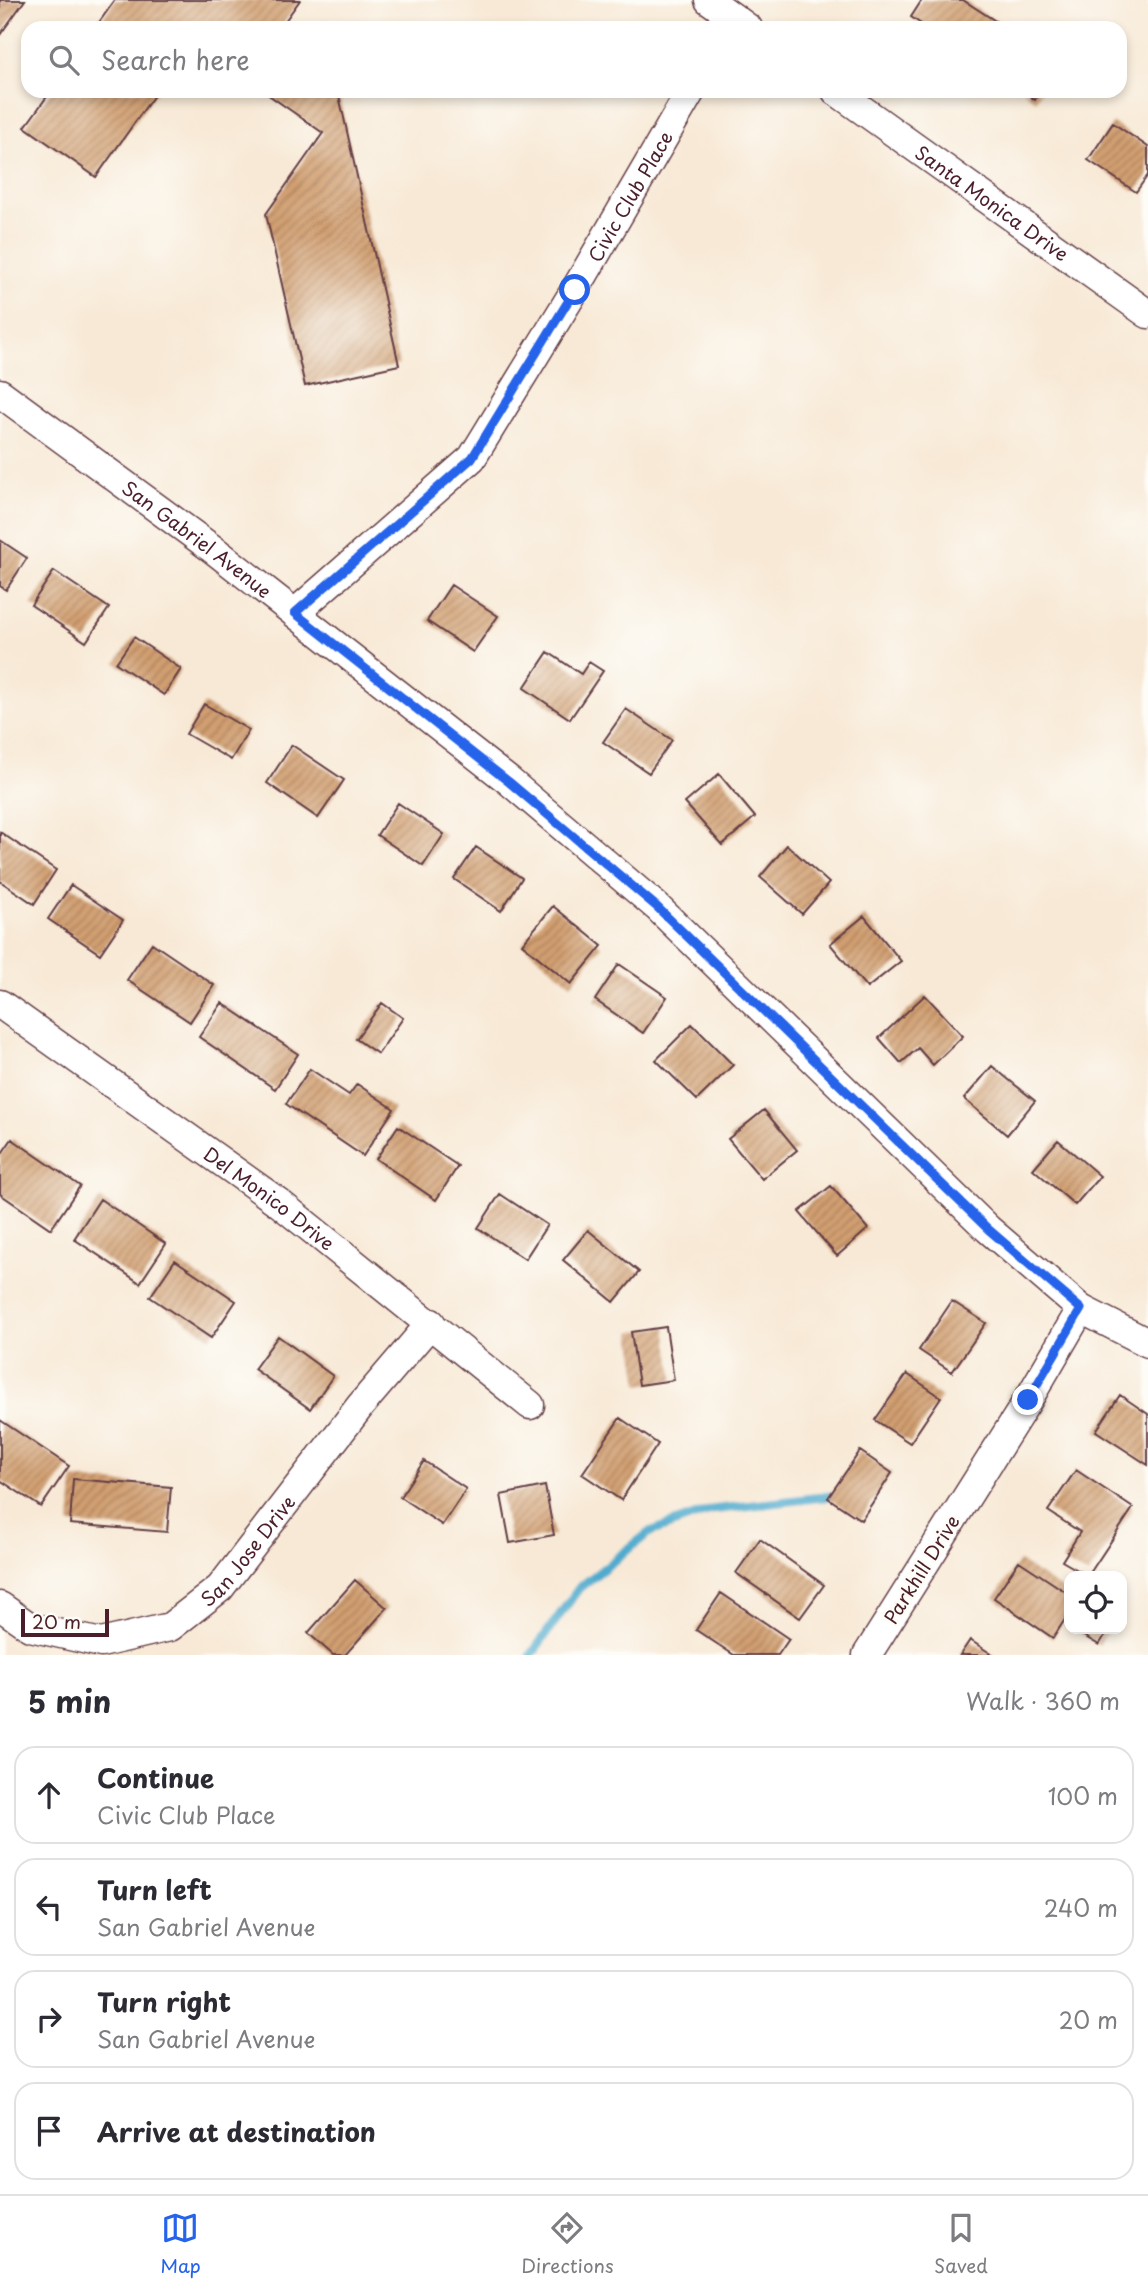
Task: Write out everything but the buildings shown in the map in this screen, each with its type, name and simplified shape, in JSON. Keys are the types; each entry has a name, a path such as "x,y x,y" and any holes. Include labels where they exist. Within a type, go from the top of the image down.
{"street":[{"path":"709,0 732,21"},
{"name":"Civic Club Place","path":"295,613 472,458 575,290 687,98"},
{"name":"Santa Monica Drive","path":"846,98 1148,314"},
{"name":"San Gabriel Avenue","path":"0,393 295,613 509,782 657,907 988,1229 1081,1309 1148,1343"},
{"name":"Del Monico Drive","path":"0,1004 278,1202 530,1405"},
{"name":"Parkhill Drive","path":"867,1655 1028,1400 1081,1309"},
{"name":"San Jose Drive","path":"0,1606 30,1627 101,1643 170,1627 220,1588 362,1405 430,1323"}],"waterway":[{"path":"531,1655 579,1588 650,1532 711,1510 840,1495"}],"route":[{"path":"575,290 472,458 295,613 509,782 657,907 988,1229 1081,1309 1028,1400"}]}
